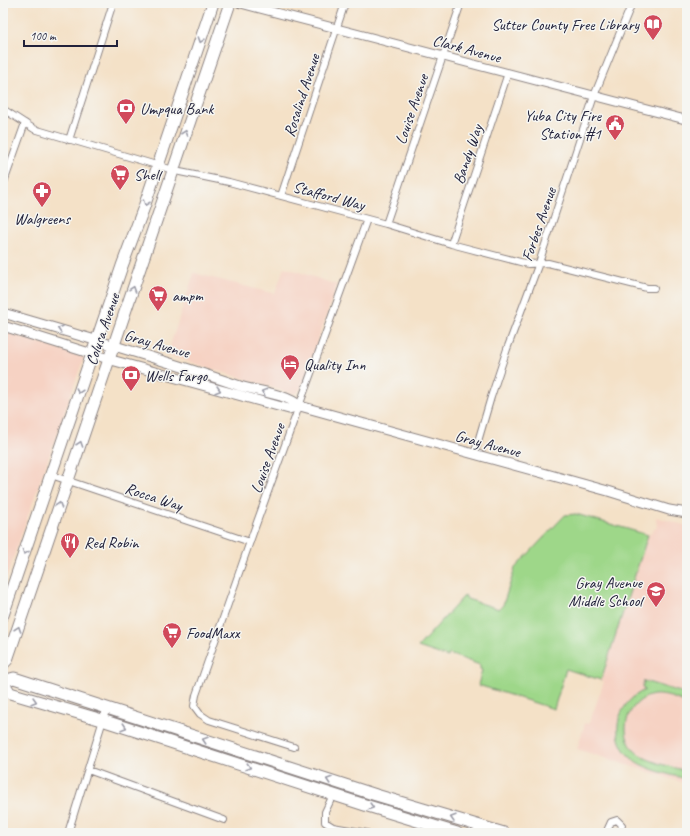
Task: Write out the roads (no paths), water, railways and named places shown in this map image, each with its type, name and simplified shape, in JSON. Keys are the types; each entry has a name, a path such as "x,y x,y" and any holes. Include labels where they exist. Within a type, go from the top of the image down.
{"highway":[{"name":"Colusa Avenue","path":"3,615 213,3"},
{"name":"Colusa Avenue","path":"3,664 7,660 230,3"},
{"path":"457,833 333,795 102,720 10,693 3,682 14,678 383,797 504,833"}],"main road":[{"name":"Gray Avenue","path":"3,313 190,368 245,387 292,400 300,406 687,514"},
{"name":"Gray Avenue","path":"3,326 109,359 289,409 300,406"},
{"name":"Gray Avenue","path":"669,510 671,514 687,519"}],"street":[{"path":"69,140 114,3"},
{"name":"Clark Avenue","path":"238,3 443,55 687,120"},
{"name":"Rosalind Avenue","path":"281,196 345,3"},
{"name":"Louise Avenue","path":"386,224 461,3"},
{"name":"Forbes Avenue","path":"474,455 507,349 539,263 594,96 632,3"},
{"name":"Bandy Way","path":"451,244 508,73"},
{"name":"Stafford Way","path":"3,109 34,129 158,166 229,182 528,264 548,263 647,288 654,288"},
{"path":"3,185 25,123"},
{"name":"Louise Avenue","path":"294,748 209,720 200,714 194,706 196,694 367,219"},
{"name":"Rocca Way","path":"51,475 250,542"},
{"path":"68,833 107,707"},
{"path":"88,770 224,820"},
{"path":"333,795 325,812 325,822 333,827 367,833"},
{"path":"606,833 610,822 617,820 622,825 620,833"}],"place":[{"name":"Sutter County Free Library","path":"653,41"},
{"name":"Umpqua Bank","path":"126,125"},
{"name":"Yuba City Fire Station #1","path":"615,141"},
{"name":"Shell","path":"120,191"},
{"name":"Walgreens","path":"42,208"},
{"name":"ampm","path":"158,312"},
{"name":"Quality Inn","path":"290,381"},
{"name":"Wells Fargo","path":"131,392"},
{"name":"Red Robin","path":"70,559"},
{"name":"Gray Avenue Middle School","path":"656,608"},
{"name":"FoodMaxx","path":"172,649"}]}
